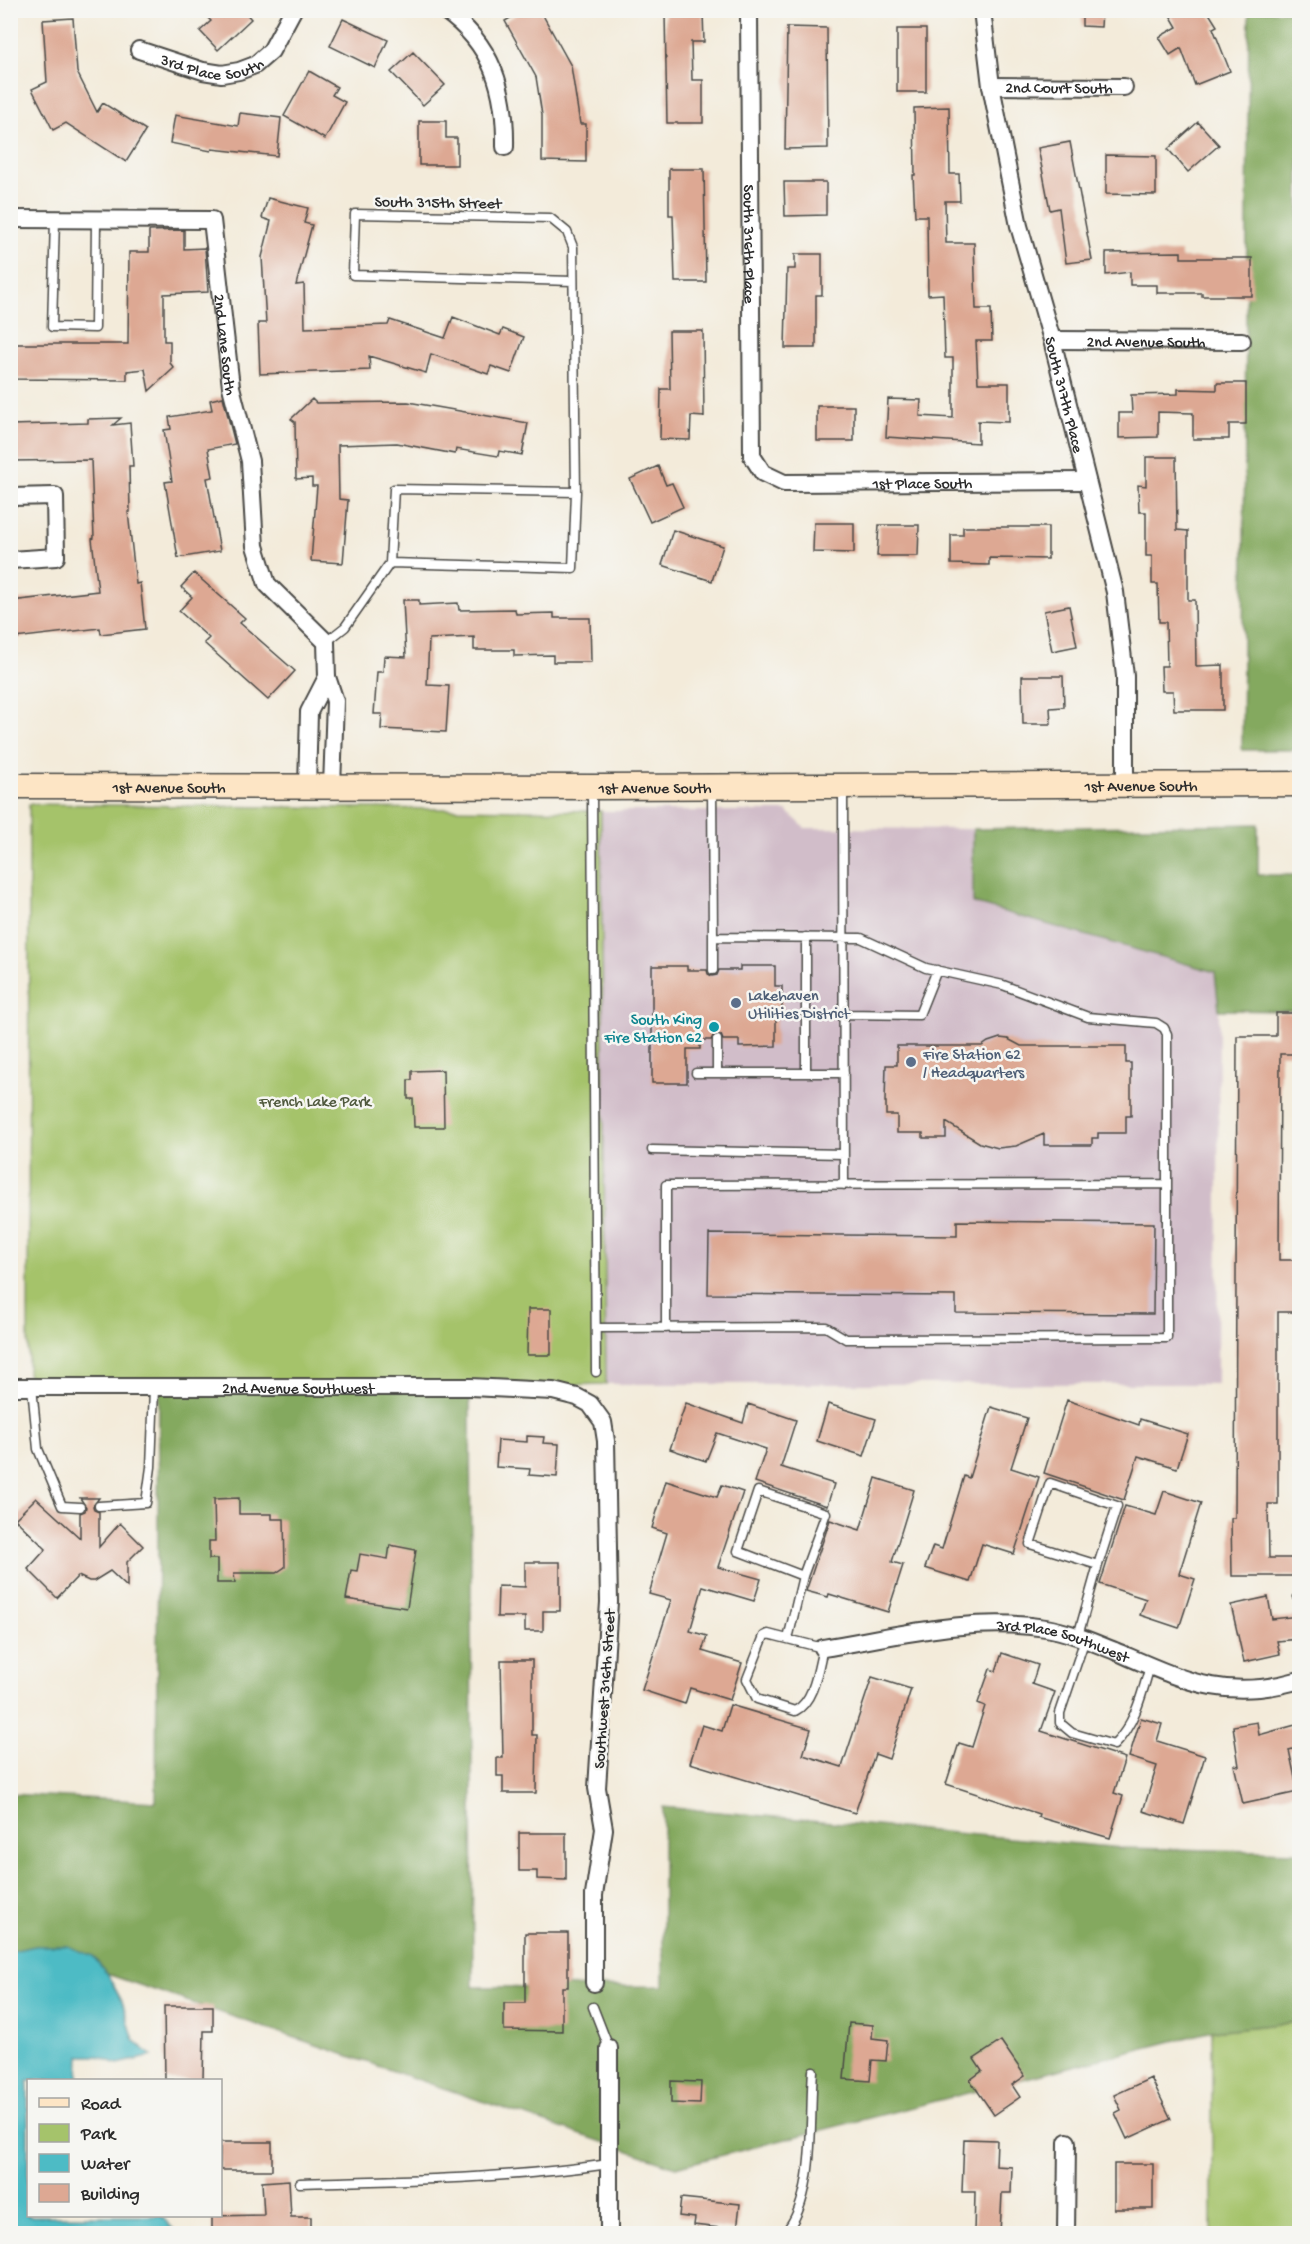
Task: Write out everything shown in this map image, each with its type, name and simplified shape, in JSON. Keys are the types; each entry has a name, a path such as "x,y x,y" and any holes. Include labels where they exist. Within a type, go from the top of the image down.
{"main road":[{"name":"1st Avenue South","path":"10,786 591,788 1299,784"}],"street":[{"name":"3rd Place South","path":"139,50 203,71 222,74 239,71 255,65 271,51 293,10"},
{"path":"444,10 481,47 492,65 503,104 505,147"},
{"name":"South 316th Place","path":"749,10 752,456 763,473"},
{"name":"South 317th Place","path":"982,10 991,86 1019,226 1052,340 1115,592 1125,676 1125,784"},
{"name":"2nd Court South","path":"991,86 1124,87"},
{"name":"2nd Lane South","path":"10,219 212,220 231,387 250,461 255,546 267,584 326,642"},
{"name":"2nd Avenue South","path":"1052,340 1242,341"},
{"name":"1st Place South","path":"763,473 784,483 1086,481"},
{"path":"10,497 55,496 56,544 56,557 10,560"},
{"path":"326,642 327,677 335,701 332,787"},
{"path":"307,787 309,712 327,677"},
{"name":"2nd Avenue Southwest","path":"10,1387 470,1387 571,1394 585,1400"},
{"name":"Southwest 316th Street","path":"585,1400 603,1422 607,1469 609,1602 597,1788 604,1829 594,1895 594,1983"},
{"name":"3rd Place Southwest","path":"823,1648 970,1624 994,1623 1048,1628 1081,1637 1150,1666 1215,1688 1247,1689 1299,1680"},
{"path":"609,2048 609,2234"},
{"path":"1066,2234 1067,2142"}],"lane":[{"name":"South 315th Street","path":"390,563 573,568 576,492 573,247 567,232 550,218 355,214 353,275 573,281"},
{"path":"55,219 52,327 95,328 96,219"},
{"path":"326,642 345,627 390,563 394,489 576,492"},
{"path":"843,786 844,1185"},
{"path":"712,787 713,970"},
{"path":"591,788 596,1372"},
{"path":"596,1328 826,1327 846,1339 1167,1338 1167,1034 1164,1028 1156,1023 1088,1017 1003,985 926,968 872,941 844,937 712,937"},
{"path":"806,937 806,1073"},
{"path":"844,1014 920,1015 937,970"},
{"path":"717,1040 717,1073"},
{"path":"696,1073 844,1073"},
{"path":"652,1150 844,1154"},
{"path":"666,1328 666,1185 1167,1184"},
{"path":"32,1387 38,1449 62,1506 80,1507"},
{"path":"99,1506 146,1503 151,1467 154,1388"},
{"path":"1098,1565 1030,1545 1050,1483 1117,1506 1098,1565 1060,1713 1060,1724 1072,1733 1114,1745 1123,1736 1138,1707 1150,1666"},
{"path":"788,1639 803,1575 826,1513 758,1491 738,1551 803,1575"},
{"path":"768,1634 823,1648 809,1697 802,1707 795,1711 757,1699 747,1679 764,1636 768,1634"},
{"path":"592,2007 609,2048"},
{"path":"784,2234 792,2225 807,2177 813,2071"},
{"path":"300,2183 562,2171 609,2164"}],"shaded area":[{"name":"Fire Station 62 / Headquarters","path":"601,811 787,811 805,828 973,829 974,903 1216,972 1219,1010 1217,1384 606,1384"}],"green space":[{"path":"1249,11 1299,11 1299,750 1242,750"},
{"name":"French Lake Park","path":"29,804 601,811 606,1384 470,1387 28,1387"},
{"path":"1258,824 1258,875 1299,875 1299,1011 1219,1010 1215,972 973,903 973,829"},
{"path":"470,1387 473,1987 663,1986 663,1807 1122,1848 1299,1852 1299,2022 1212,2031 676,2167 107,1974 93,1956 36,1946 11,1951 10,1794 156,1802 159,1388"},
{"path":"1299,2022 1299,2233 1212,2233 1212,2031"}],"water":[{"path":"36,1946 67,1946 93,1956 107,1974 122,2001 134,2040 152,2056 118,2064 97,2056 80,2056 79,2079 27,2079 27,2217 162,2217 177,2233 11,2233 11,1951"}],"building":[{"path":"200,10 243,10 251,19 218,50 200,31 211,21"},
{"path":"524,10 540,10 571,66 580,124 586,124 586,162 542,161 542,115 536,77 505,21"},
{"path":"1082,10 1102,10 1101,27 1082,26"},
{"path":"1167,10 1207,10 1217,26 1213,28 1230,71 1195,85 1181,48 1170,55 1159,37 1177,27"},
{"path":"665,13 703,13 704,42 691,42 692,80 703,80 703,123 667,123"},
{"path":"73,18 77,72 97,112 103,103 146,130 126,162 66,123 53,130 32,89 47,82 43,20"},
{"path":"343,19 388,40 375,68 330,46"},
{"path":"787,27 827,28 828,148 785,149"},
{"path":"897,29 926,29 926,92 897,92"},
{"path":"413,52 445,85 423,105 391,72"},
{"path":"309,71 337,87 332,95 345,102 325,139 284,116"},
{"path":"949,107 950,174 959,174 960,201 945,201 946,243 974,243 976,309 991,309 992,341 976,341 978,383 1009,383 1009,422 978,421 978,443 886,437 888,399 921,400 920,416 953,418 953,358 945,358 943,294 928,295 927,216 915,216 913,175 915,175 914,108"},
{"path":"240,113 281,118 277,156 212,149 211,151 170,143 175,115 238,126"},
{"path":"419,121 446,121 446,138 457,138 457,165 419,165"},
{"path":"1198,122 1219,145 1188,172 1168,149"},
{"path":"1070,142 1092,260 1066,263 1059,208 1050,210 1038,148"},
{"path":"1106,155 1156,156 1156,195 1106,194"},
{"path":"669,169 704,169 706,282 675,282 673,215 669,215"},
{"path":"784,182 826,182 826,215 785,216"},
{"path":"268,198 308,208 304,223 312,225 296,285 304,284 305,328 388,325 390,320 445,338 453,317 500,335 503,329 524,337 511,373 491,366 488,374 431,354 426,373 369,356 370,370 260,374 258,323 266,323 262,257 271,221 262,218"},
{"path":"184,230 184,249 205,248 208,292 164,294 164,341 170,341 170,363 174,368 149,391 145,369 127,371 127,380 10,379 10,344 128,344 129,252 149,252 149,231"},
{"path":"1181,252 1181,258 1252,258 1252,296 1157,293 1157,285 1130,285 1130,272 1106,275 1106,253"},
{"path":"795,254 822,254 822,295 816,295 816,348 785,348 787,269 795,269"},
{"path":"669,331 703,331 704,417 691,416 690,440 660,439 661,389 670,389"},
{"path":"1217,383 1246,383 1246,424 1229,424 1229,439 1193,439 1193,413 1158,412 1158,437 1119,438 1119,413 1132,413 1131,395 1178,394 1178,389 1217,390"},
{"path":"223,397 235,444 208,449 213,477 207,478 220,551 178,558 165,482 172,481 164,430 171,429 169,417 212,410 210,400"},
{"path":"312,399 316,403 408,402 528,423 522,455 499,451 498,456 456,449 455,454 397,443 338,445 339,499 348,500 343,563 311,561 317,486 312,486 312,478 296,479 295,422 291,419"},
{"path":"817,406 854,406 854,441 817,441"},
{"path":"121,418 113,425 130,423 133,466 129,466 130,512 128,512 136,584 140,583 145,629 101,634 100,628 15,638 11,601 98,591 92,539 94,538 91,460 10,461 10,425 88,423 88,419"},
{"path":"1146,457 1176,457 1177,530 1188,531 1188,600 1195,600 1196,666 1223,665 1223,710 1174,710 1173,691 1162,691 1161,666 1167,666 1166,622 1159,622 1158,584 1152,584 1152,556 1146,556 1146,512 1139,512 1138,485 1146,486"},
{"path":"658,466 666,485 672,483 683,507 650,522 630,479"},
{"path":"814,523 854,523 854,553 813,552"},
{"path":"879,525 919,525 918,556 877,556"},
{"path":"963,527 1048,527 1048,559 989,558 989,565 951,564 951,535 963,535"},
{"path":"673,530 723,546 712,581 662,565"},
{"path":"194,573 245,618 240,623 295,671 268,700 204,643 209,638 179,611 192,597 181,587"},
{"path":"403,600 419,600 419,605 458,603 459,610 515,609 516,614 554,613 554,618 590,618 591,662 553,662 553,655 514,656 514,650 474,650 474,637 429,639 427,685 449,686 446,732 381,729 382,714 374,714 377,672 383,672 384,656 406,657"},
{"path":"1069,606 1077,646 1052,651 1044,611"},
{"path":"1022,676 1063,676 1064,707 1050,708 1051,724 1023,724"},
{"name":"South King Fire Station 62","path":"652,966 687,966 687,970 707,970 712,976 717,975 719,970 740,970 740,966 775,966 775,986 782,986 782,1015 776,1015 776,1046 739,1047 739,1040 723,1040 721,1035 714,1034 711,1040 700,1040 700,1049 687,1049 687,1083 652,1083"},
{"path":"1276,1013 1299,1013 1299,1054 1280,1054 1279,1260 1299,1260 1299,1312 1278,1312 1278,1504 1268,1504 1269,1558 1299,1558 1299,1576 1232,1576 1231,1518 1235,1518 1237,1036 1276,1036"},
{"path":"1000,1038 1008,1039 1021,1046 1126,1046 1126,1063 1131,1063 1131,1116 1126,1116 1126,1133 1098,1133 1098,1138 1092,1138 1092,1145 1044,1145 1044,1134 1016,1146 998,1148 980,1143 946,1122 946,1138 923,1138 923,1133 897,1133 897,1115 886,1115 885,1102 886,1065 897,1065 897,1046 982,1046"},
{"path":"443,1070 444,1127 414,1127 413,1099 408,1099 408,1080 412,1080 412,1071"},
{"path":"957,1221 1154,1223 1153,1314 956,1313 956,1296 708,1294 709,1234 957,1236"},
{"path":"528,1309 551,1309 551,1355 527,1355"},
{"path":"1067,1400 1139,1425 1140,1419 1188,1434 1177,1468 1138,1456 1124,1500 1044,1473"},
{"path":"686,1403 743,1423 748,1404 796,1420 781,1467 834,1484 827,1506 755,1482 766,1449 717,1433 706,1461 670,1449"},
{"path":"828,1404 876,1419 864,1456 817,1441"},
{"path":"991,1407 1027,1418 1011,1468 1039,1477 1014,1554 982,1544 970,1582 925,1568 933,1546 942,1549 964,1476 969,1478"},
{"path":"527,1436 544,1437 543,1443 559,1444 557,1477 529,1475 530,1469 496,1467 498,1440 527,1442"},
{"path":"876,1478 914,1490 892,1562 903,1565 888,1612 829,1594 828,1597 806,1591 830,1520 860,1530"},
{"path":"666,1481 717,1497 722,1485 743,1492 718,1567 761,1579 754,1601 703,1586 690,1631 707,1636 702,1651 742,1663 730,1700 690,1688 685,1704 642,1690 671,1600 649,1594 667,1533 652,1528"},
{"path":"1164,1491 1201,1503 1179,1574 1195,1579 1179,1628 1140,1615 1146,1599 1100,1584 1125,1506 1156,1515"},
{"path":"36,1498 80,1538 80,1513 85,1511 86,1507 80,1498 99,1498 93,1506 94,1510 99,1512 99,1547 120,1523 143,1546 127,1562 127,1587 110,1571 94,1581 78,1576 57,1598 28,1569 46,1549 15,1519"},
{"path":"239,1498 239,1514 272,1514 272,1519 284,1519 285,1567 276,1573 234,1573 235,1583 217,1583 217,1559 209,1559 209,1541 215,1541 214,1499"},
{"path":"390,1545 416,1550 407,1608 346,1599 351,1570 357,1571 360,1554 388,1559"},
{"path":"525,1562 560,1562 560,1611 543,1611 543,1631 525,1631 525,1617 497,1617 498,1586 525,1587"},
{"path":"1268,1597 1272,1619 1299,1616 1299,1639 1277,1641 1280,1654 1244,1662 1231,1605"},
{"path":"1002,1653 1038,1665 1032,1684 1055,1692 1041,1731 1125,1758 1114,1793 1123,1796 1110,1838 1038,1817 1039,1814 946,1784 959,1743 972,1747 985,1706 978,1703 990,1669 996,1671"},
{"path":"501,1660 532,1660 532,1735 537,1735 536,1793 503,1793 503,1776 497,1776 497,1758 503,1758"},
{"path":"872,1677 911,1689 889,1759 875,1754 855,1813 690,1763 702,1725 722,1731 730,1705 811,1729 803,1755 842,1767"},
{"path":"1141,1718 1162,1724 1157,1741 1205,1756 1184,1824 1143,1811 1157,1766 1129,1757"},
{"path":"1257,1722 1259,1735 1299,1724 1299,1747 1289,1750 1298,1792 1243,1804 1234,1765 1239,1766 1233,1726"},
{"path":"519,1833 566,1833 566,1880 537,1879 537,1871 519,1871"},
{"path":"525,1933 568,1933 568,1987 562,1987 562,2031 504,2030 504,2003 525,2003"},
{"path":"164,2006 213,2006 213,2031 204,2031 203,2079 165,2079"},
{"path":"849,2023 873,2025 872,2038 888,2040 886,2061 872,2060 870,2081 844,2079"},
{"path":"1001,2041 1025,2076 1012,2085 1020,2097 994,2115 970,2080 982,2071 974,2059"},
{"path":"1151,2078 1171,2119 1127,2139 1115,2113 1121,2110 1114,2095"},
{"path":"671,2081 701,2082 700,2104 671,2103"},
{"path":"964,2139 997,2140 996,2166 1012,2167 1011,2193 1002,2193 1000,2234 974,2234 975,2192 962,2192"},
{"path":"222,2142 272,2142 272,2170 222,2170"},
{"path":"1114,2164 1153,2164 1153,2209 1114,2209"},
{"path":"289,2180 291,2217 311,2217 311,2234 212,2234 212,2217 264,2215 262,2182"},
{"path":"681,2198 740,2204 737,2230 694,2225 695,2218 679,2216"}],"place":[{"name":"Lakehaven Utilities District","path":"736,1003"},
{"name":"South King Fire Station 62","path":"714,1027"},
{"name":"Fire Station 62 / Headquarters","path":"911,1062"}]}
